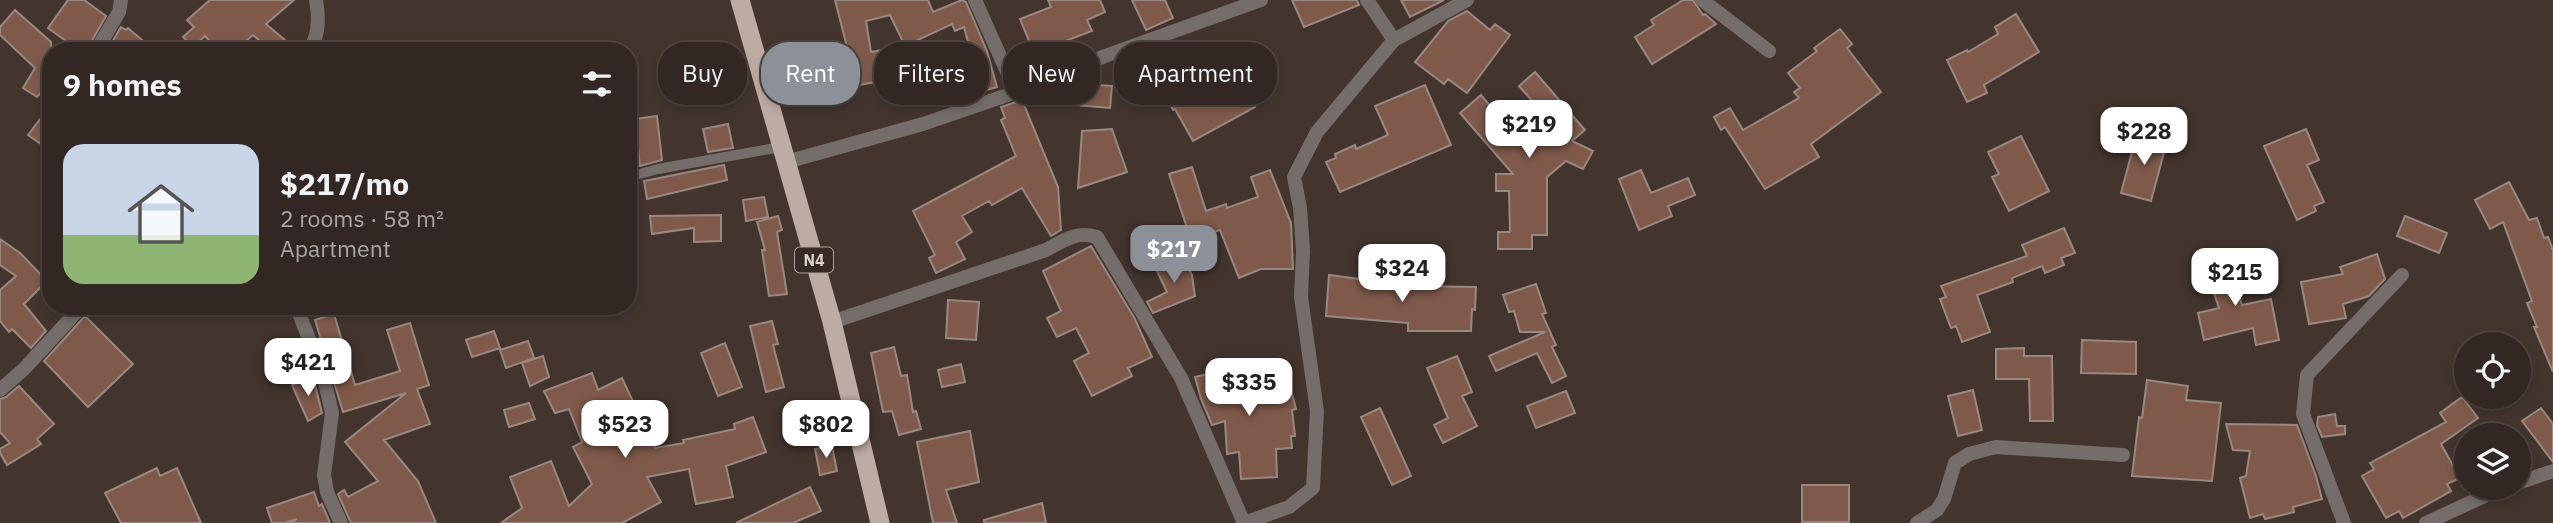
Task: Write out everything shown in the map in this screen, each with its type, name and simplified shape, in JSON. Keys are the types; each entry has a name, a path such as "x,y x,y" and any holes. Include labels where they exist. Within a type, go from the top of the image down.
{"highway":[{"name":"N4","path":"740,0 832,322 880,523"}],"street":[{"path":"101,42 119,12 121,0"},
{"path":"315,42 318,12 316,0"},
{"path":"975,0 1003,63"},
{"path":"1100,58 1259,0"},
{"path":"1367,0 1394,40"},
{"path":"832,322 1046,250 1074,235 1097,237 1181,378 1244,523 1289,507 1313,488 1317,411 1301,297 1303,251 1300,208 1294,177 1317,132 1394,40 1467,0"},
{"path":"1702,0 1769,51"},
{"path":"783,155 922,124 1003,96"},
{"path":"2344,523 2303,414 2307,374 2402,275"},
{"path":"0,390 74,315"},
{"path":"300,315 323,374 332,413 324,475 327,492 341,523"},
{"path":"1917,523 1937,510 1944,499 1955,463 1969,454 1996,447 2123,455"},
{"path":"2531,479 2553,471"},
{"path":"2426,523 2476,500"}],"lane":[{"path":"637,175 658,169 783,155"}],"building":[{"path":"68,0 84,0 106,16 91,42 67,42 48,28"},
{"path":"210,0 294,0 266,24 287,42 261,42 253,35 245,42 211,42 205,36 198,42 188,42 183,37 194,27 187,20"},
{"path":"835,0 928,0 933,12 962,0 966,2 983,42 968,42 964,27 955,31 952,24 914,42 903,42 890,15 866,21 871,52 874,51 874,82 860,85 860,42 846,42"},
{"path":"1048,0 1100,0 1105,12 1087,20 1092,31 1063,42 1029,42 1020,19 1051,7"},
{"path":"1132,0 1165,0 1173,18 1146,30"},
{"path":"1292,0 1357,0 1359,5 1304,27"},
{"path":"1401,0 1444,0 1410,17"},
{"path":"1683,0 1693,0 1703,15 1716,24 1652,64 1635,37 1654,25 1651,20"},
{"path":"15,10 51,42 42,42 42,91 37,97 23,88 35,68 0,35 0,27"},
{"path":"1467,11 1490,30 1495,24 1510,35 1467,93 1448,79 1444,84 1415,62 1448,21"},
{"path":"2016,14 2039,52 1984,85 1987,93 1967,102 1947,60 1967,50 1968,52 1998,34 1995,27"},
{"path":"121,27 126,30 128,28 144,42 112,42"},
{"path":"1840,29 1852,44 1847,48 1881,92 1811,144 1819,157 1765,189 1725,127 1721,130 1714,117 1730,108 1743,130 1799,98 1794,92 1800,88 1788,73 1817,51 1814,48"},
{"path":"989,58 997,87 989,89"},
{"path":"1535,72 1585,130 1572,141 1593,151 1583,169 1566,161 1547,177 1547,235 1532,235 1532,249 1498,249 1498,232 1510,232 1509,191 1496,191 1496,174 1513,174 1460,113 1481,95 1527,150 1555,127 1519,86"},
{"path":"1100,85 1112,86 1110,108 1076,105 1100,105"},
{"path":"1425,85 1451,145 1340,192 1326,162 1336,158 1335,154 1355,145 1356,149 1388,135 1375,106"},
{"path":"1024,105 1058,187 1061,230 1051,236 1022,188 992,205 989,201 962,216 972,232 956,242 965,259 936,273 929,258 935,255 913,211 1016,156 1001,120 1005,118 1001,107"},
{"path":"1170,105 1255,107 1193,141 1175,109"},
{"path":"657,116 662,160 640,166 637,119"},
{"path":"42,117 42,145 28,135"},
{"path":"728,124 733,148 708,152 703,129"},
{"path":"1112,129 1127,172 1078,188 1082,131"},
{"path":"2306,129 2319,160 2307,165 2324,202 2314,206 2316,211 2297,220 2264,146"},
{"path":"2137,133 2167,141 2151,201 2121,193"},
{"path":"2021,136 2049,191 2009,211 1992,177 1999,174 1988,152"},
{"path":"724,165 727,180 647,199 644,181"},
{"path":"1192,167 1206,211 1226,204 1227,208 1258,197 1251,177 1270,170 1291,223 1293,269 1261,269 1239,278 1220,230 1191,240 1169,174"},
{"path":"1641,170 1651,193 1688,178 1695,195 1668,206 1672,216 1639,230 1619,179"},
{"path":"2509,182 2529,220 2537,218 2544,238 2548,237 2553,250 2553,372 2534,327 2537,327 2527,303 2532,301 2503,222 2490,229 2475,200"},
{"path":"764,197 768,217 746,221 743,200"},
{"path":"721,215 721,241 694,242 694,228 652,234 650,216"},
{"path":"778,216 782,230 777,232 787,294 769,296 762,250 765,250 757,222"},
{"path":"2405,216 2447,233 2439,253 2397,236"},
{"path":"2064,228 2075,253 2061,258 2064,265 2045,273 2042,266 2012,278 2013,282 1977,295 1990,332 1962,342 1956,326 1951,328 1940,299 1946,297 1941,286 2027,256 2022,245"},
{"path":"0,239 20,253 42,276 42,286 24,304 46,331 31,348 12,329 9,332 0,321 0,290 16,276 0,265"},
{"path":"1091,246 1135,319 1152,357 1128,368 1132,376 1092,396 1074,361 1089,353 1076,328 1057,337 1047,318 1061,311 1043,271"},
{"path":"2225,253 2242,305 2271,299 2279,340 2256,345 2253,328 2204,340 2198,313 2219,308 2203,261"},
{"path":"2377,254 2385,279 2369,296 2343,304 2346,318 2309,324 2301,282 2343,274 2340,267"},
{"path":"1183,256 1192,275 1195,296 1153,313 1147,302 1167,292 1156,269"},
{"path":"1329,275 1415,286 1476,287 1471,331 1408,331 1408,323 1326,316"},
{"path":"1536,284 1546,313 1542,314 1556,345 1552,347 1566,376 1552,383 1537,353 1496,371 1489,356 1545,332 1520,332 1514,311 1509,312 1503,295"},
{"path":"948,300 979,302 976,340 946,338"},
{"path":"334,315 355,385 400,371 387,330 410,323 429,385 417,389 430,424 384,440 418,481 436,523 351,523 338,494 344,490 348,497 378,481 345,442 406,393 343,412 315,320"},
{"path":"85,316 133,364 88,407 44,361"},
{"path":"772,321 778,344 773,345 784,387 766,392 750,326"},
{"path":"494,331 500,348 472,357 466,340"},
{"path":"2082,340 2136,342 2136,374 2081,373"},
{"path":"528,341 534,358 506,368 500,350"},
{"path":"725,343 742,387 718,396 701,353"},
{"path":"894,347 901,376 907,375 913,412 916,411 921,429 899,435 892,411 883,412 871,353"},
{"path":"2024,348 2024,356 2052,356 2053,421 2030,421 2029,379 1996,379 1996,349"},
{"path":"543,356 549,377 530,386 522,363"},
{"path":"1457,356 1472,392 1462,396 1477,426 1443,443 1434,425 1448,418 1427,368"},
{"path":"1251,361 1258,394 1290,386 1296,409 1292,410 1295,436 1291,436 1292,448 1276,449 1277,477 1241,479 1239,452 1227,454 1225,421 1212,425 1195,377"},
{"path":"961,364 965,382 942,387 938,370"},
{"path":"592,373 598,390 622,378 655,448 735,429 734,424 753,417 766,452 726,466 733,497 696,504 689,469 647,477 661,502 622,523 501,523 522,508 510,477 551,461 569,506 592,484 573,447 582,442 569,409 555,413 544,391"},
{"path":"313,376 322,413 308,421 292,385"},
{"path":"2147,380 2188,386 2186,400 2221,403 2212,481 2132,476 2139,417 2142,418"},
{"path":"19,386 54,424 37,439 41,444 7,465 0,453 0,449 10,443 0,432 0,399"},
{"path":"1973,390 1982,430 1958,436 1948,396"},
{"path":"1566,391 1575,413 1536,428 1527,406"},
{"path":"529,403 535,419 509,427 504,410"},
{"path":"2454,403 2454,409 2471,409 2478,418 2471,423 2454,423 2454,435 2441,444 2454,467 2454,481 2447,484 2451,491 2403,518 2399,511 2386,518 2362,476 2374,469 2370,463 2446,422 2440,413"},
{"path":"819,404 822,426 801,430 797,408"},
{"path":"1380,408 1411,476 1392,485 1361,417"},
{"path":"2541,408 2553,424 2553,462 2531,433 2531,423 2522,421"},
{"path":"2335,414 2337,426 2345,426 2345,434 2322,437 2317,425 2318,417"},
{"path":"2226,424 2297,425 2322,499 2293,507 2294,512 2265,519 2263,514 2250,518 2240,478 2246,476 2250,451 2233,450"},
{"path":"970,431 979,482 946,490 957,523 933,523 917,442"},
{"path":"832,446 837,471 820,475 815,449"},
{"path":"157,468 160,476 177,468 201,523 121,523 105,493"},
{"path":"1802,485 1849,485 1849,522 1802,522"},
{"path":"810,487 821,511 793,523 736,523"},
{"path":"314,492 330,523 290,523 297,519 272,523 267,508"},
{"path":"1042,503 1046,523 984,523 984,520"}]}
